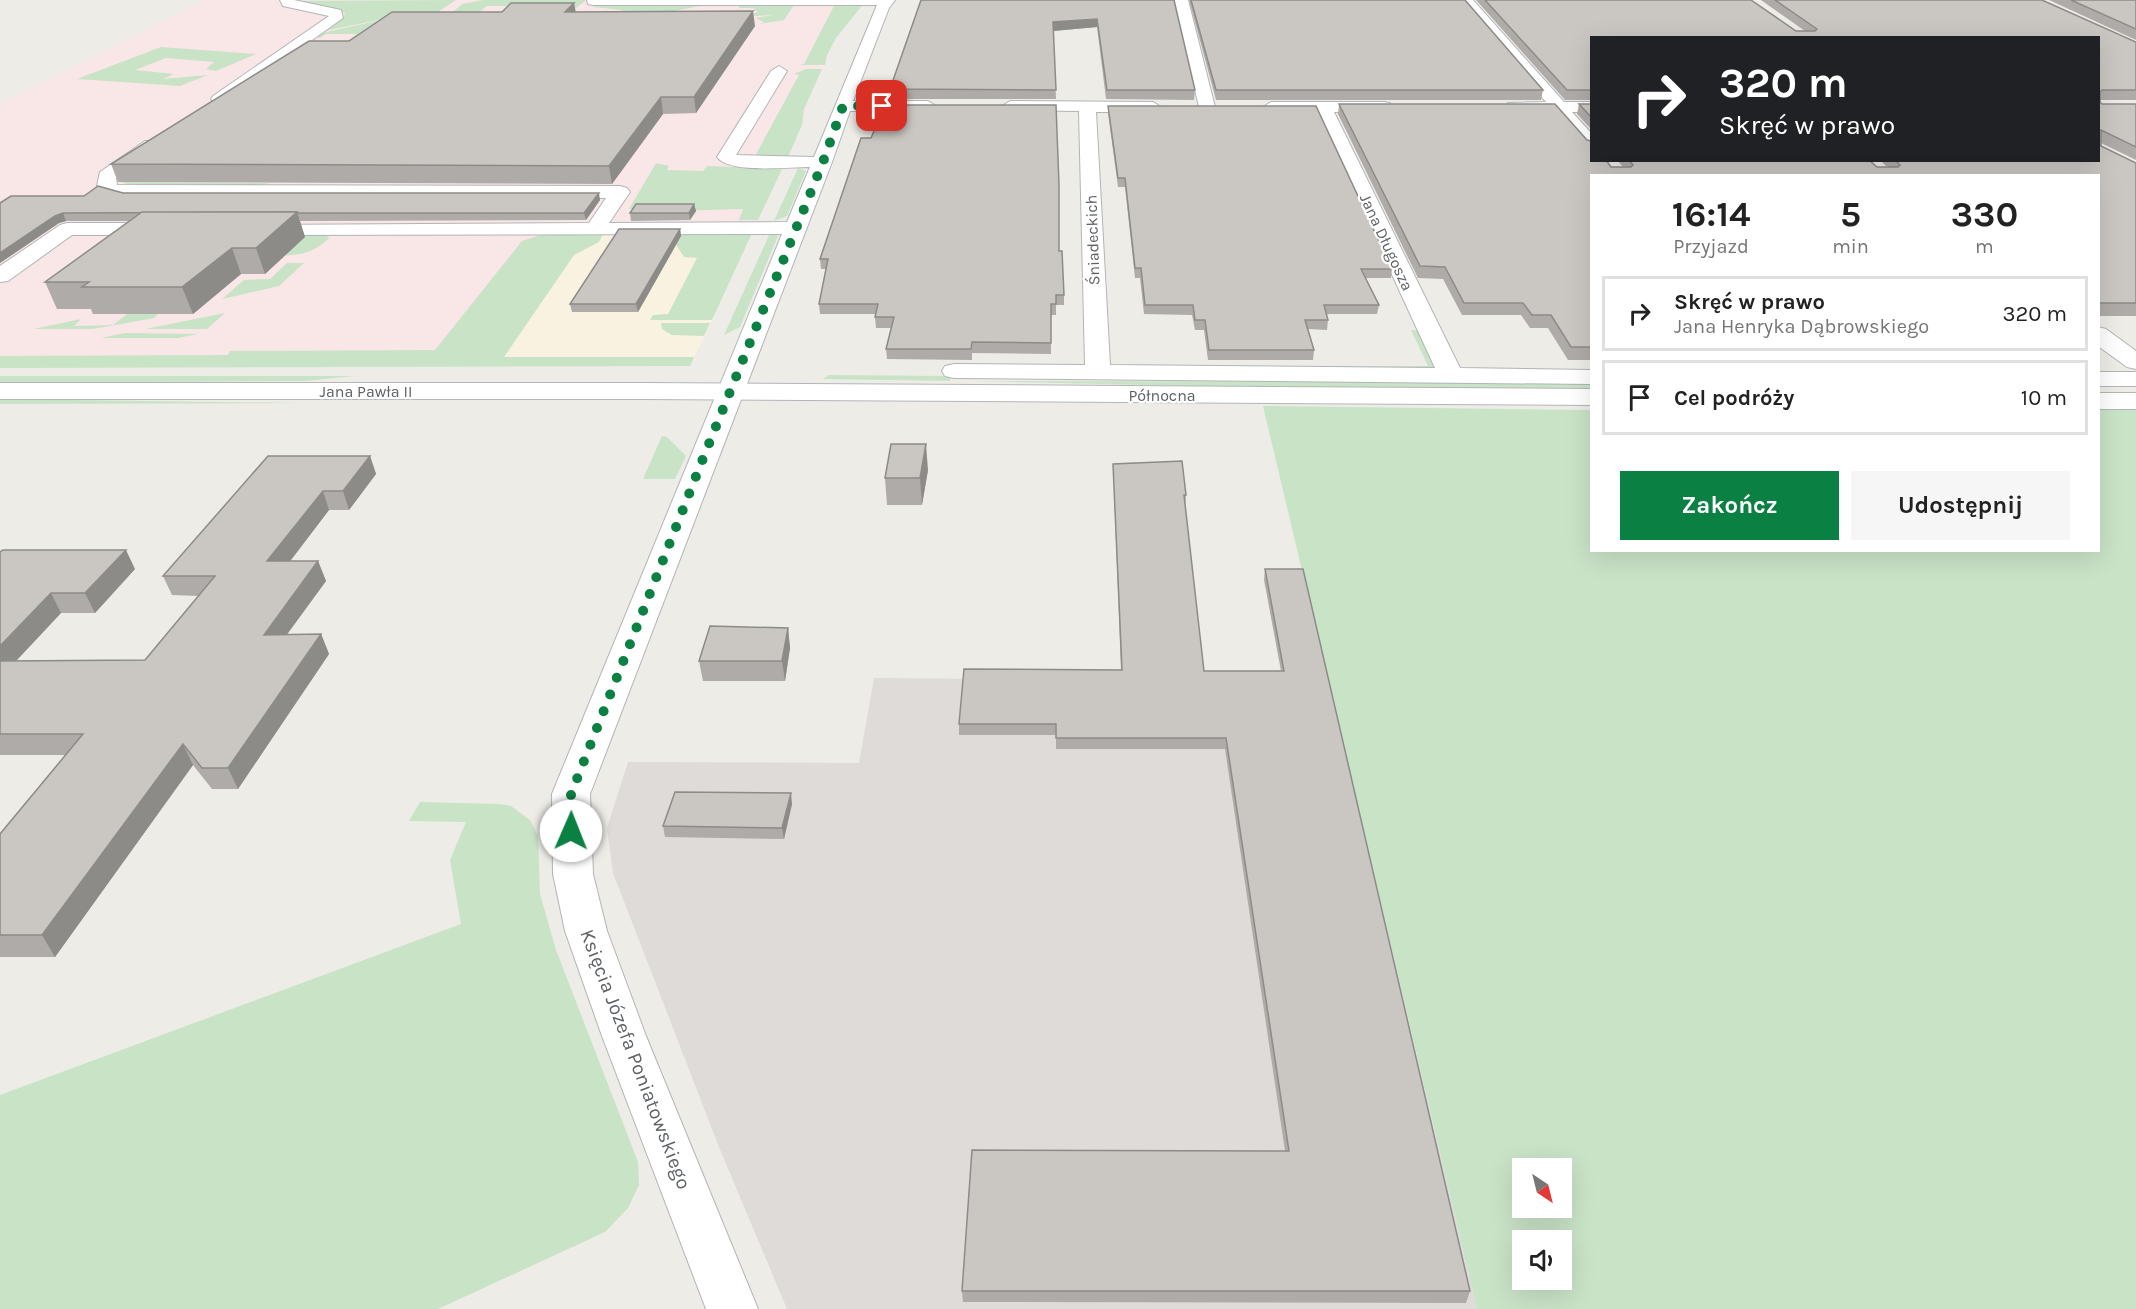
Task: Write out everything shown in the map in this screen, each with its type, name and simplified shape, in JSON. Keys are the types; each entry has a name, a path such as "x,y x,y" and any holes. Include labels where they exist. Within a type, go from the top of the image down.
{"street":[{"path":"203,110 336,18 336,13 295,6 287,0"},
{"path":"594,0 888,1"},
{"path":"1181,0 1207,106"},
{"path":"1466,0 1590,143"},
{"name":"Księcia Józefa Poniatowskiego","path":"732,1309 624,1036 586,931 573,874 571,794 702,461 732,392 882,8 888,1"},
{"path":"779,71 726,157 739,162 823,162"},
{"path":"843,106 940,106"},
{"path":"996,106 1171,106"},
{"name":"Śniadeckich","path":"1087,106 1098,374"},
{"path":"1253,107 1406,107"},
{"name":"Jana Długosza","path":"1323,107 1451,376"},
{"path":"1500,107 1590,107"},
{"path":"165,136 107,176 106,186 111,190 126,192 620,192 595,229"},
{"path":"243,229 796,228"},
{"path":"0,276 67,229 184,229"},
{"path":"2100,335 2136,362"},
{"name":"Północna","path":"954,371 1590,377"},
{"path":"2100,379 2136,379"},
{"name":"Jana Pawła II","path":"0,391 732,392"},
{"name":"Północna","path":"732,392 1590,397"},
{"path":"2100,401 2136,401"}],"shaded area":[{"path":"206,0 859,0 864,3 836,37 808,100 802,125 755,167 782,169 757,224 570,234 428,366 0,366 0,104"},
{"path":"570,234 708,234 715,314 690,366 428,366"},
{"path":"874,678 1328,682 1477,1309 787,1309 719,1147 613,873 607,828 628,762 859,763"}],"green space":[{"path":"456,0 436,13 341,46 357,34 326,34 320,38 317,36 418,12 324,31 343,18 345,13 294,1"},
{"path":"483,0 585,1 576,8 567,9 562,6 487,6 475,15 452,13 462,4"},
{"path":"796,2 784,20 759,24 764,22 756,18 773,15 754,16 752,14 758,12 753,10 755,8 739,8 739,4"},
{"path":"715,3 649,16 615,17 622,10 594,7 595,5"},
{"path":"864,3 836,38 827,55 825,65 799,65 804,64 834,6 823,5"},
{"path":"161,47 256,54 216,71 206,69 214,62 166,58 135,70 174,74 163,79 208,75 180,86 77,79"},
{"path":"806,69 822,69 804,109 802,125 788,157 755,156 799,75 794,74"},
{"path":"656,163 669,166 667,170 703,171 707,166 782,169 758,220 739,220 743,209 636,212 637,209 629,209"},
{"path":"798,168 806,171 787,216 774,221"},
{"path":"121,182 270,183 253,186 131,185"},
{"path":"249,233 326,234 329,238 302,253 281,256 248,255"},
{"path":"547,233 603,234 599,242 574,255 504,357 694,357 690,366 0,368 0,356 228,355 230,351 435,350 522,241"},
{"path":"752,233 712,320 650,320 653,315 668,314 697,258 684,257 669,234"},
{"path":"770,233 778,236 740,327 724,335"},
{"path":"287,263 304,263 279,286 222,299 244,280 270,279"},
{"path":"131,311 161,311 154,318 93,329 34,329 81,319 74,326 113,325"},
{"path":"225,313 207,329 145,329"},
{"path":"661,323 710,323 704,336 672,335 662,329"},
{"path":"1411,330 1418,330 1434,368 1125,367 1428,366"},
{"path":"125,333 198,334 178,338 101,338"},
{"path":"829,375 951,376 950,381 823,379"},
{"path":"0,376 355,376 305,381 0,383"},
{"path":"973,381 1590,382 1590,391 1319,389"},
{"path":"0,399 302,403 0,404"},
{"path":"1263,406 1590,410 1590,552 2100,552 2100,409 2136,409 2136,1309 1477,1309"},
{"path":"662,436 667,437 686,456 675,479 643,479"},
{"path":"420,802 499,804 511,806 530,820 538,836 540,894 556,950 638,1162 639,1185 628,1208 605,1232 438,1309 0,1309 0,1095 461,924 450,860 466,822 409,821"}],"building":[{"path":"921,0 1174,0 1195,90 1107,90 1097,19 1053,22 1056,90 890,89"},
{"path":"1191,0 1465,0 1543,90 1216,90"},
{"path":"1485,0 1751,0 1796,31 1815,31 1817,29 1775,0 2042,0 2136,42 2136,90 2102,90 2100,92 2100,36 1590,36 1590,90 1567,90"},
{"path":"2071,0 2136,0 2136,29"},
{"path":"511,3 574,3 565,12 753,11 694,97 661,97 609,166 111,164 309,41 349,41 392,12 502,12"},
{"path":"2100,102 2102,104 2136,104 2136,147 2101,130 2101,146 2136,163 2136,303 2100,303 2100,174 1590,174 1590,347 1571,347 1551,315 1532,315 1523,303 1464,303 1445,267 1420,266 1339,104 1555,104 1590,141 1590,162 1607,162 1611,167 1631,167 1633,165 1631,162 1871,162 1877,167 1898,167 1900,165 1897,162 2100,162"},
{"path":"1579,104 1590,104 1590,116"},
{"path":"885,105 1056,105 1059,251 1062,251 1064,295 1056,295 1056,304 1051,304 1051,343 972,342 971,349 886,349 894,317 875,317 878,304 819,304 828,259 820,259 861,138 871,138"},
{"path":"1108,106 1316,106 1392,269 1361,269 1379,305 1324,305 1328,320 1305,320 1314,350 1209,350 1205,320 1195,320 1193,305 1145,305 1141,268 1135,268 1125,178 1118,178"},
{"path":"98,186 123,193 599,193 584,213 63,213 0,253 0,203 11,196 84,196"},
{"path":"636,204 694,204 689,213 630,213"},
{"path":"142,212 297,212 256,248 232,248 182,287 82,287 89,282 45,282"},
{"path":"619,229 680,229 636,304 570,304"},
{"path":"891,444 926,444 920,478 885,478"},
{"path":"268,456 370,456 343,491 323,491 267,561 318,561 264,635 321,634 228,768 202,768 183,744 42,935 0,935 0,834 83,734 0,734 0,661 145,660 215,576 163,576"},
{"path":"1182,461 1204,671 1284,671 1265,569 1303,569 1470,1291 962,1291 972,1150 1289,1151 1226,738 1056,738 1056,724 959,724 964,669 1122,670 1113,464"},
{"path":"3,550 126,550 85,593 51,593 0,646 0,552"},
{"path":"710,626 788,628 782,661 699,661"},
{"path":"675,792 791,793 782,828 663,826"}],"route":[{"path":"571,831 571,794 823,162 843,106 882,106"}]}
